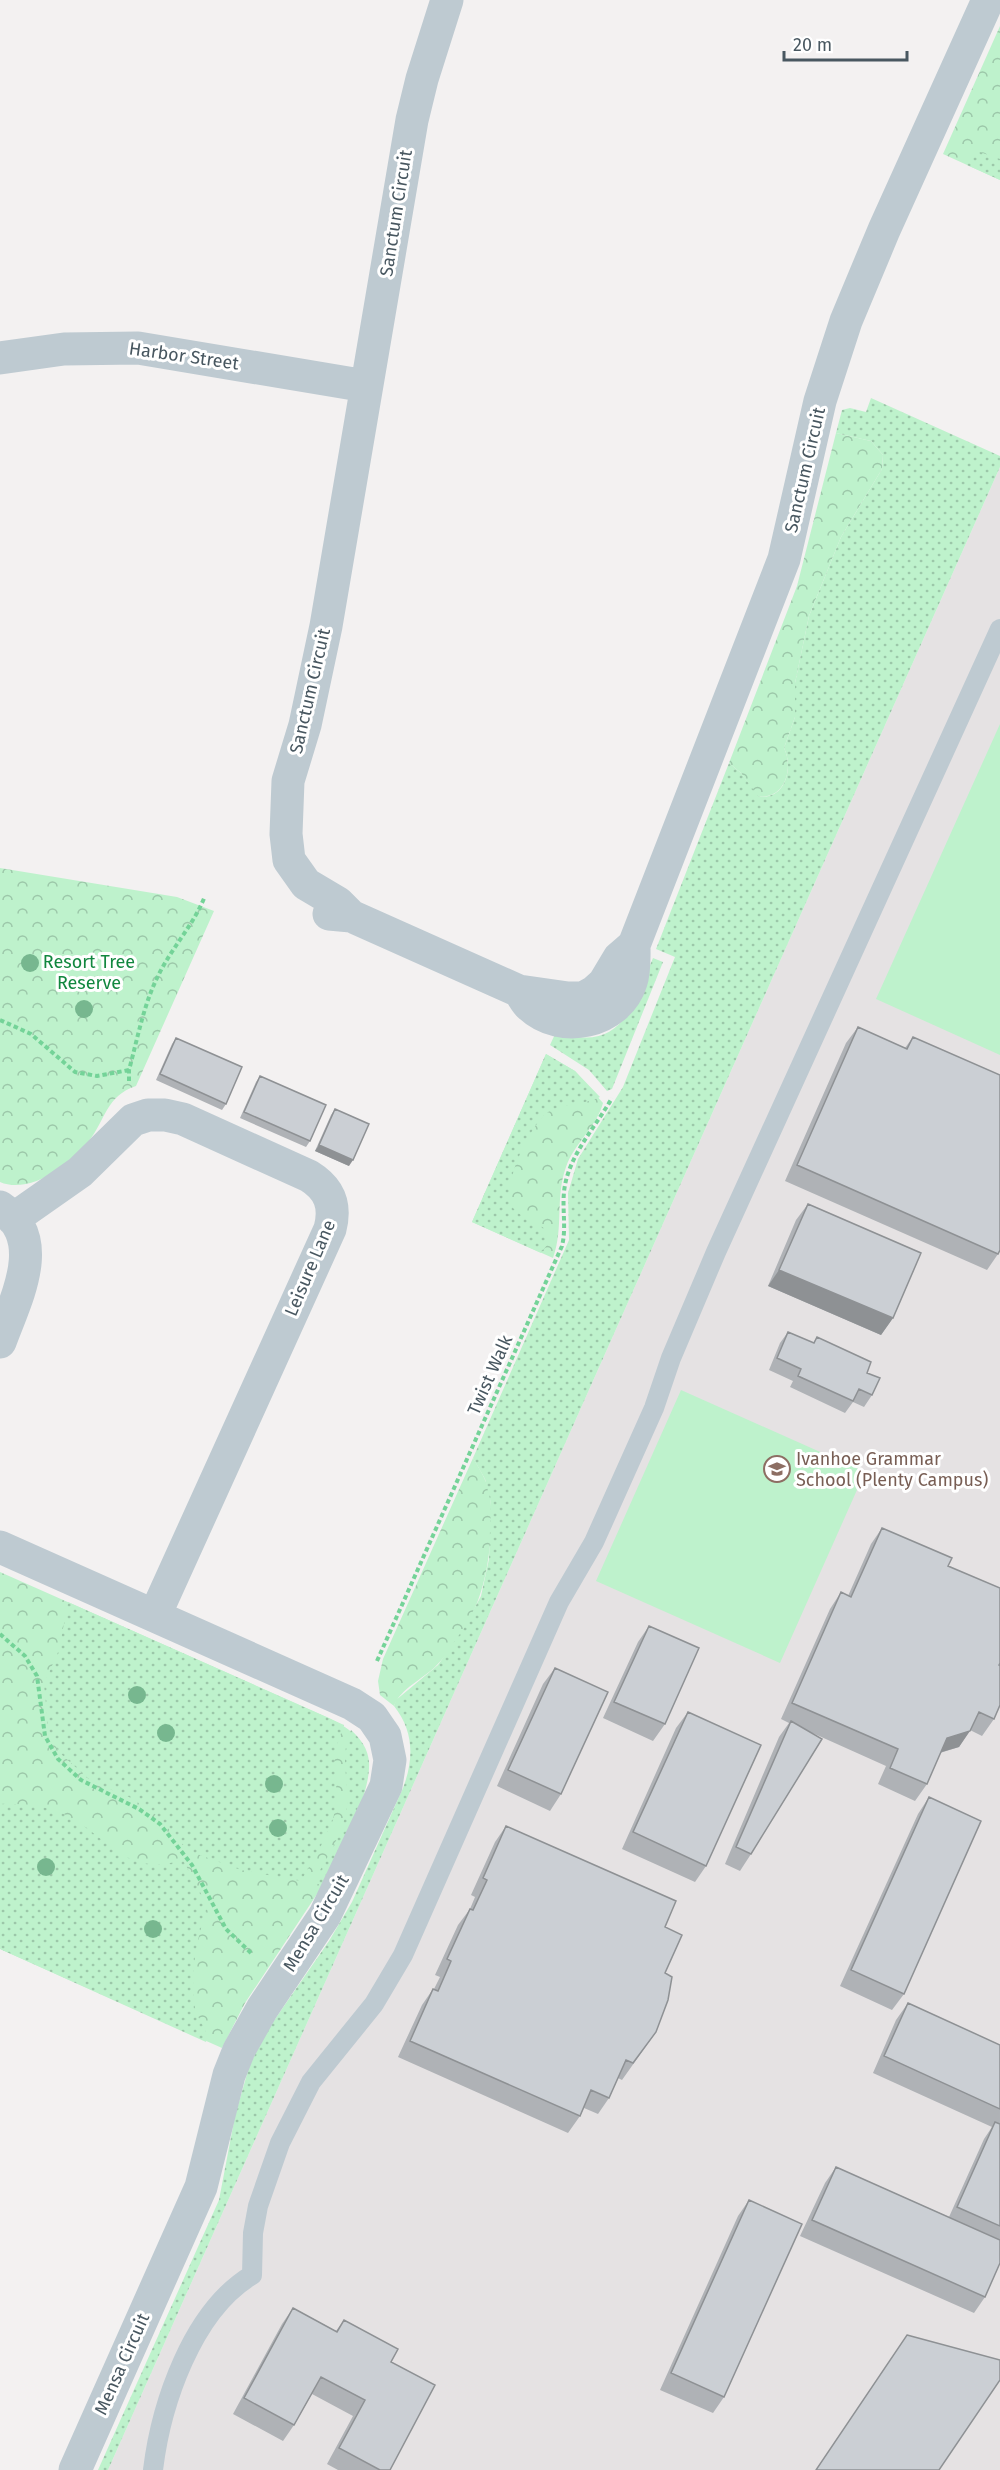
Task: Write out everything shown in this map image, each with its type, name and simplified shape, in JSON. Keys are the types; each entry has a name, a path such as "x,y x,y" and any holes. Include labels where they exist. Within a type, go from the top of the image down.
{"street":[{"name":"Sanctum Circuit","path":"447,0 422,78 412,120 315,681 288,782 276,796 269,813 267,844 269,862 287,891 314,910 351,916 519,991 530,1006 547,1016 581,1022 597,1018 611,1010 627,990 634,964 634,945 780,569 820,401 846,321 884,230 988,0"},
{"name":"Harbor Street","path":"0,358 64,349 138,348 366,386"},
{"name":"Leisure Lane","path":"7,1213 80,1172 129,1124 148,1115 165,1115 214,1131 314,1178 328,1195 334,1215 330,1229 155,1615"},
{"path":"0,1342 25,1270 26,1256 21,1231 7,1213"},
{"name":"Mensa Circuit","path":"0,1547 359,1708 372,1717 385,1736 390,1773 337,1894 262,2009 239,2050 230,2074 201,2187 75,2470"}],"lane":[{"path":"153,2470 165,2410 179,2369 197,2336 221,2302 252,2275 253,2233 258,2206 280,2143 311,2082 374,2004 403,1955 559,1602 604,1521 654,1408 671,1358 716,1252 1000,629"}],"path":[{"path":"129,1124 129,1070 153,986 168,957 193,921 205,896"},
{"path":"0,1020 31,1034 75,1072 97,1076 129,1070"},
{"name":"Twist Walk","path":"377,1661 562,1246 565,1236 564,1195 569,1171 612,1098"},
{"path":"0,1634 25,1656 37,1676 45,1736 58,1759 81,1780 139,1809 160,1824 192,1865 226,1929 251,1953"}],"shaded area":[{"name":"Ivanhoe Grammar School (Plenty Campus)","path":"1000,467 1000,2470 108,2470"}],"green space":[{"path":"1000,26 1000,180 943,154"},
{"path":"974,150 1000,159 1000,180 967,165"},
{"path":"871,398 1000,456 1000,467 108,2470 98,2470 219,2200 235,2116 249,2067 264,2035 329,1941 352,1902 403,1788 409,1766 410,1746 405,1725 394,1706 396,1700 438,1665 464,1628 481,1596 489,1559 491,1503 485,1479 473,1458 569,1240 568,1193 578,1159 623,1087 675,957 656,949 729,763 741,773 758,796 775,793 785,781 788,765 784,748 795,717 795,683 809,616 841,537 882,469 883,455 871,441 836,433 842,410 850,408 866,412"},
{"path":"836,433 871,441 883,455 882,469 841,537 809,616 795,683 795,717 784,748 788,765 785,781 774,793 757,796 741,773 729,763 797,586"},
{"path":"1000,724 1000,1055 876,999"},
{"name":"Resort Tree Reserve","path":"0,868 177,897 214,911 136,1086 126,1090 112,1102 89,1141 61,1168 37,1181 12,1185 0,1182"},
{"path":"653,958 663,962 612,1089 607,1091 589,1070 550,1045 556,1032 578,1037 596,1037 610,1031 621,1022 638,993"},
{"path":"546,1054 575,1071 603,1103 596,1119 566,1167 553,1258 472,1222"},
{"path":"546,1054 575,1071 600,1097 547,1113 533,1130 518,1158 510,1187 510,1199 517,1212 547,1231 547,1245 541,1253 472,1222"},
{"path":"681,1390 865,1472 780,1663 596,1581"},
{"path":"473,1458 486,1482 491,1505 490,1548 483,1585 461,1635 431,1671 401,1694 394,1706 380,1695 378,1681 383,1659"},
{"path":"0,1572 329,1718 355,1735 365,1750 368,1758 367,1780 321,1888 245,2003 222,2048 0,1949"},
{"path":"68,1602 344,1725 334,1753 337,1798 333,1820 301,1881 241,1870 189,1851 153,1812 129,1797 92,1782 60,1753 51,1739 44,1684 59,1650"},
{"path":"351,1730 363,1744 368,1757 365,1792 323,1885 313,1883 334,1846 345,1815 347,1805 346,1750"},
{"path":"0,1804 35,1806 61,1813 83,1825 133,1860 147,1864 163,1864 183,1860 208,1907 197,1944 193,1982 195,2008 205,2029 206,2042 0,1949"}],"building":[{"path":"858,1027 907,1049 913,1037 1000,1075 1000,1250 998,1254 797,1165"},
{"path":"176,1038 242,1067 226,1104 160,1074"},
{"path":"260,1076 326,1105 310,1141 244,1112"},
{"path":"335,1109 369,1124 353,1160 319,1145"},
{"path":"808,1204 921,1253 893,1318 779,1270"},
{"path":"788,1332 814,1343 817,1337 871,1362 867,1373 880,1378 872,1395 859,1389 853,1401 798,1376 801,1369 777,1358"},
{"path":"882,1528 952,1558 948,1566 1000,1588 1000,1705 994,1719 979,1712 970,1731 947,1738 927,1784 890,1768 898,1749 792,1703 841,1592 851,1597"},
{"path":"649,1626 699,1648 665,1724 614,1702"},
{"path":"555,1668 608,1692 561,1794 508,1770"},
{"path":"688,1712 761,1745 706,1866 633,1832"},
{"path":"791,1721 822,1739 751,1854 736,1847"},
{"path":"929,1797 981,1821 904,1994 851,1970"},
{"path":"506,1826 676,1901 665,1927 682,1935 665,1973 672,1977 668,2000 656,2032 633,2063 626,2060 609,2098 591,2090 580,2116 410,2041 433,1989 438,1991 451,1961 447,1959 470,1909 473,1910 487,1880 483,1878"},
{"path":"908,2003 1000,2045 1000,2109 884,2056"},
{"path":"995,2122 1000,2124 1000,2226 957,2207"},
{"path":"836,2167 1000,2240 1000,2263 985,2297 812,2220"},
{"path":"749,2200 802,2224 724,2397 671,2373"},
{"path":"293,2308 337,2332 344,2320 398,2349 391,2362 435,2385 390,2470 380,2470 339,2448 365,2400 321,2377 294,2425 244,2398"},
{"path":"907,2335 1000,2360 1000,2380 939,2470 816,2470"}],"place":[{"name":"Ivanhoe Grammar School (Plenty Campus)","path":"777,1469"}]}
